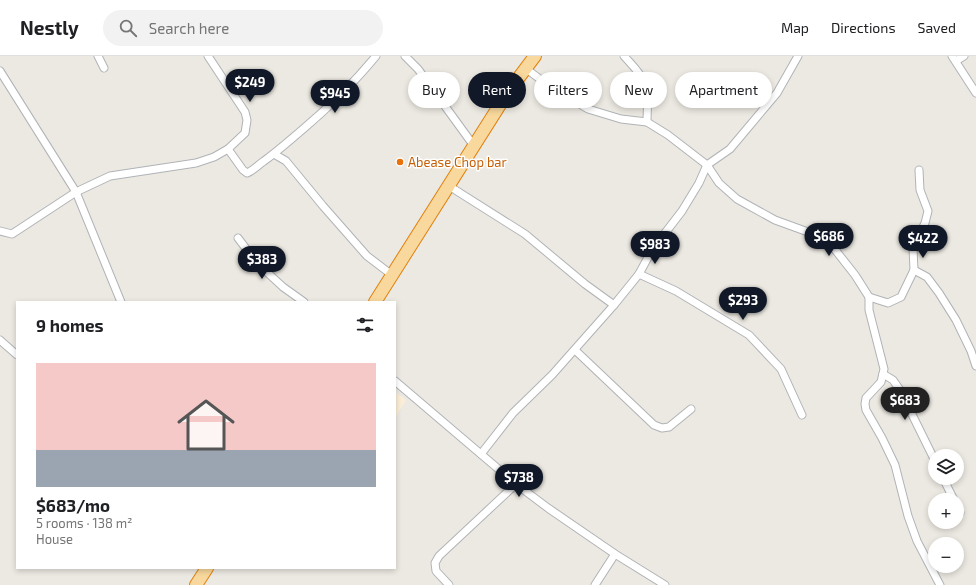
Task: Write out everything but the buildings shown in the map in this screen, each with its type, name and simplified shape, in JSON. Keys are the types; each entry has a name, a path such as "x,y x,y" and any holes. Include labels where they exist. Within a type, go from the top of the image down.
{"highway":[{"path":"376,301 508,92 530,61"},
{"path":"196,585 205,569"}],"street":[{"path":"98,56 104,68"},
{"path":"0,231 12,234 76,192 110,176 196,163 214,157 228,149 245,133 247,120 245,112 208,56"},
{"path":"228,149 243,170 247,173 252,171 322,113 358,78 376,56"},
{"path":"405,56 418,69 474,146"},
{"path":"624,56 640,74 645,84 647,94 647,122"},
{"path":"481,454 513,413 552,375 639,274 652,250 682,211 699,183 707,165 730,149 778,93 798,56"},
{"path":"964,56 954,59 976,93"},
{"path":"530,61 548,85 588,109 621,119 647,122 668,135 707,165 720,183 737,199 775,220 808,232 833,247 855,275 868,297 869,310 884,369 881,382 866,398 866,410 895,465 908,516 917,541 940,585"},
{"path":"0,71 76,192 121,301"},
{"path":"274,154 286,161 367,256 392,275"},
{"path":"868,297 888,303 901,298 914,270 913,248 925,223 928,212 920,190 919,170"},
{"path":"449,186 525,234 585,284 614,304"},
{"path":"238,238 257,263 283,287 303,301"},
{"path":"914,270 926,277 939,293 956,320 971,351 976,366"},
{"path":"639,274 676,291 749,335 781,369 802,414"},
{"path":"0,340 16,353"},
{"path":"574,350 654,425 662,428 669,427 690,409"},
{"path":"883,374 893,380 900,390 929,449"},
{"path":"396,382 516,484 615,554 665,585"},
{"path":"449,585 436,571 435,563 439,556 516,484"},
{"path":"595,585 615,554"}],"shaded area":[{"path":"396,393 406,400 396,416"}],"place":[{"name":"Abease Chop bar","path":"400,162"}]}
